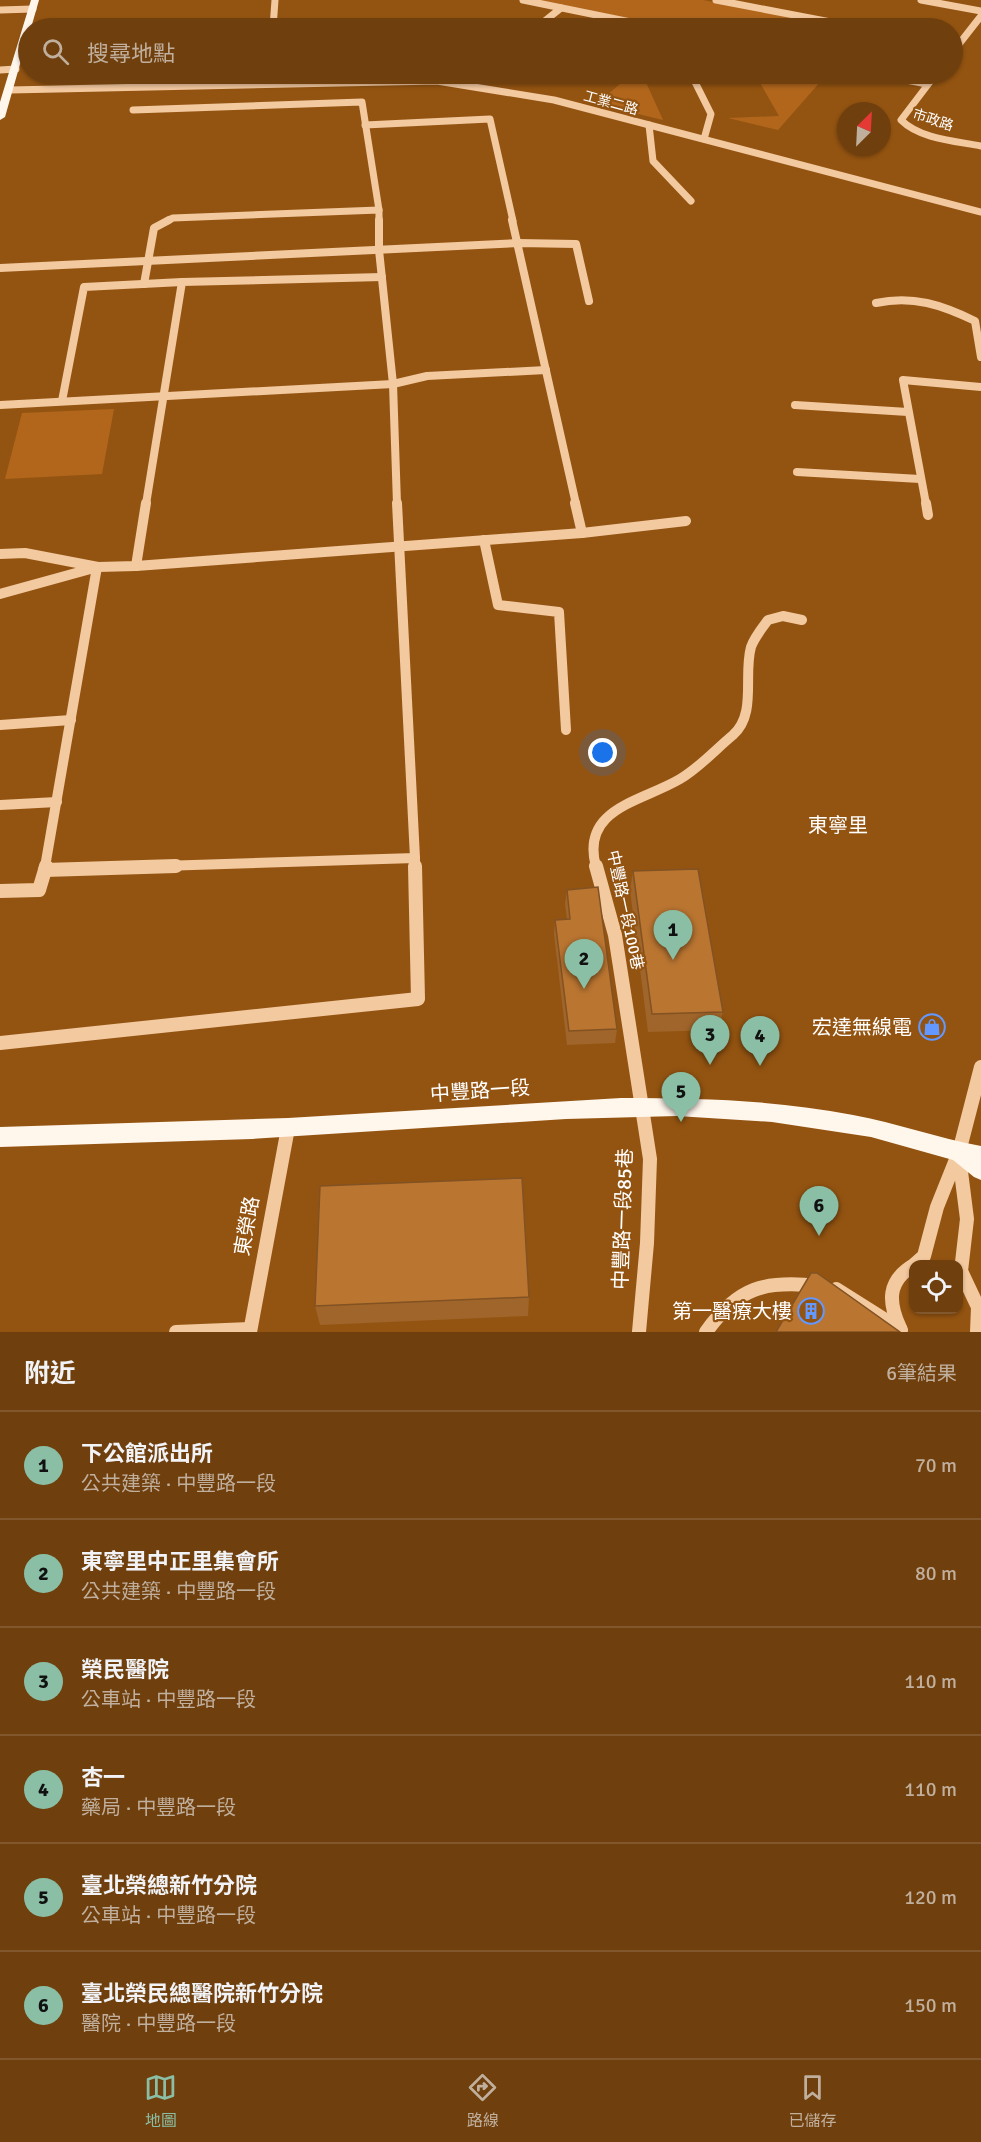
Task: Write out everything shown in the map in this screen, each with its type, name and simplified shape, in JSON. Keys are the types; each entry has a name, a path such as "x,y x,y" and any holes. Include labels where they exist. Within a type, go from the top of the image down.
{"main road":[{"path":"0,116 18,62"},
{"name":"中豐路一段","path":"0,1137 288,1128 550,1108 642,1107 735,1109 825,1119 890,1132 981,1156"},
{"name":"中豐路一段","path":"959,1152 981,1170"}],"street":[{"path":"274,18 275,0"},
{"path":"523,0 610,18"},
{"path":"716,0 810,18"},
{"path":"921,0 981,14 963,37"},
{"path":"0,10 34,4"},
{"path":"548,18 561,8"},
{"path":"0,70 16,69"},
{"name":"工業二路","path":"10,90 269,84"},
{"name":"工業二路","path":"459,84 554,100 981,212"},
{"path":"696,84 711,114 704,139"},
{"name":"市政路","path":"927,84 902,116 904,124 921,132 981,146"},
{"path":"0,1043 418,999 415,858 398,547 393,384 378,210 362,102 133,110"},
{"path":"365,124 490,119 582,532"},
{"path":"649,125 653,162 691,201"},
{"path":"144,284 154,228 173,218 378,210"},
{"path":"0,268 519,243 576,244 589,301"},
{"path":"62,401 84,287 382,277"},
{"path":"136,566 182,282"},
{"path":"876,303 895,297 941,304 975,321 981,357"},
{"path":"0,405 393,384 427,375 546,370"},
{"path":"928,515 903,380 981,387"},
{"path":"795,405 908,412"},
{"path":"797,472 920,479"},
{"path":"0,554 9,552 44,556 97,567 136,566 582,532 686,521"},
{"path":"484,540 498,605 559,612 566,730"},
{"path":"0,594 97,567"},
{"path":"0,891 39,890 45,870 97,567"},
{"name":"中豐路一段100巷","path":"642,1107 615,935 596,862 594,833 604,819 617,810 682,778 735,732 745,718 751,647 761,629 768,620 783,615 802,620"},
{"path":"0,725 71,720"},
{"path":"0,805 57,802"},
{"path":"45,870 415,858"},
{"path":"920,1260 924,1256 937,1207 976,1104 981,1067"},
{"name":"中豐路一段85巷","path":"639,1332 647,1243 650,1159 642,1107"},
{"name":"東榮路","path":"250,1330 288,1128"},
{"path":"959,1152 967,1219 961,1271 979,1310 976,1332"},
{"path":"902,1331 894,1316 891,1301 892,1287 898,1276 909,1268"},
{"path":"706,1332 719,1312 742,1293 764,1284 799,1283 840,1290 902,1331"},
{"path":"176,1332 250,1330"}],"shaded area":[{"path":"530,0 703,0 795,18 619,18"},
{"path":"620,84 647,84 663,120 597,104"},
{"path":"761,84 818,84 778,130 728,118 779,116"},
{"path":"114,409 102,474 5,479 22,413"}],"building":[{"path":"698,869 723,1012 652,1014 633,871"},
{"path":"598,887 617,1029 569,1031 555,920 570,919 567,890"},
{"path":"522,1178 529,1297 315,1306 320,1186"},
{"path":"811,1273 817,1273 900,1332 776,1332"}],"place":[{"name":"下公館派出所","path":"673,960"},
{"name":"東寧里中正里集會所","path":"584,989"},
{"name":"宏達無線電","path":"932,1027"},
{"name":"榮民醫院","path":"710,1065"},
{"name":"杏一","path":"760,1066"},
{"name":"臺北榮總新竹分院","path":"681,1122"},
{"name":"臺北榮民總醫院新竹分院","path":"819,1236"},
{"name":"第一醫療大樓","path":"811,1311"}],"district":[{"name":"東寧里","path":"838,825"}]}
